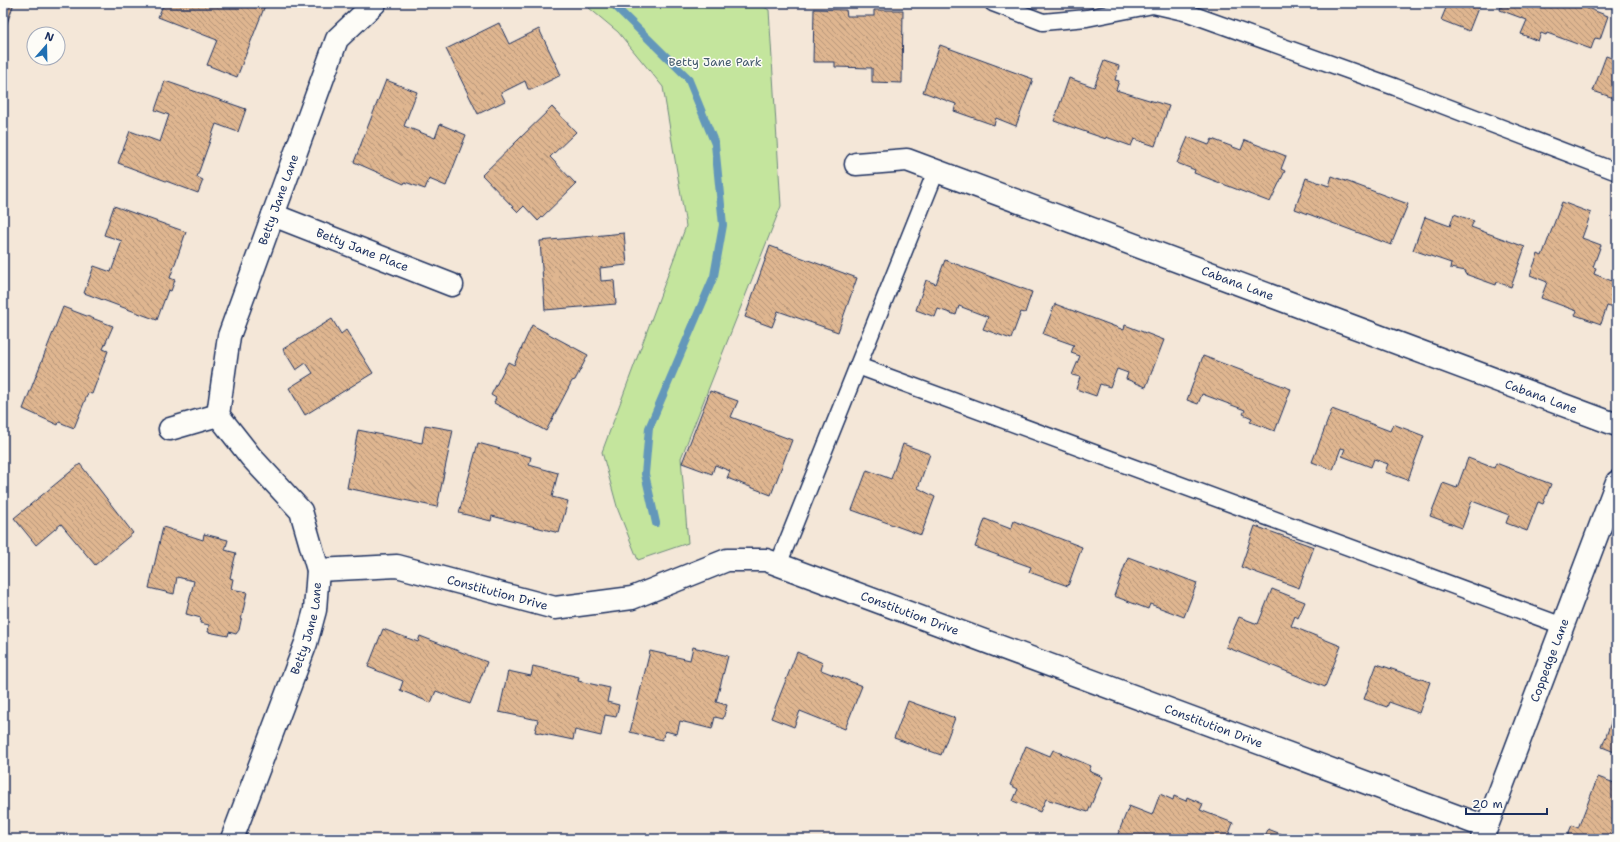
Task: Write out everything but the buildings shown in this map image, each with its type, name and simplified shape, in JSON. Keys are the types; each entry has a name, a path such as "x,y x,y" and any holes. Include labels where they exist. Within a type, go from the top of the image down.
{"street":[{"name":"Betty Jane Lane","path":"232,839 306,643 315,610 318,570 301,511 251,457 218,415 230,336 337,39 375,3"},
{"name":"Cabana Lane","path":"856,164 907,160 1617,425"},
{"name":"Betty Jane Place","path":"273,215 452,285"},
{"path":"170,429 218,415"},
{"name":"Coppedge Lane","path":"1484,833 1617,482"},
{"name":"Constitution Drive","path":"318,570 397,566 555,608 632,598 727,560 766,560 1484,833"}],"lane":[{"path":"993,3 1043,22 1086,18 1153,5 1188,13 1395,87 1617,172"},
{"path":"778,564 936,171"},
{"path":"858,366 1563,626"}],"green space":[{"name":"Betty Jane Park","path":"583,3 758,3 769,10 781,206 681,458 688,543 638,560 618,510 602,452 686,226 663,87 618,32"}],"waterway":[{"path":"612,3 688,78 715,144 723,225 714,276 649,428 645,474 656,523"}]}
